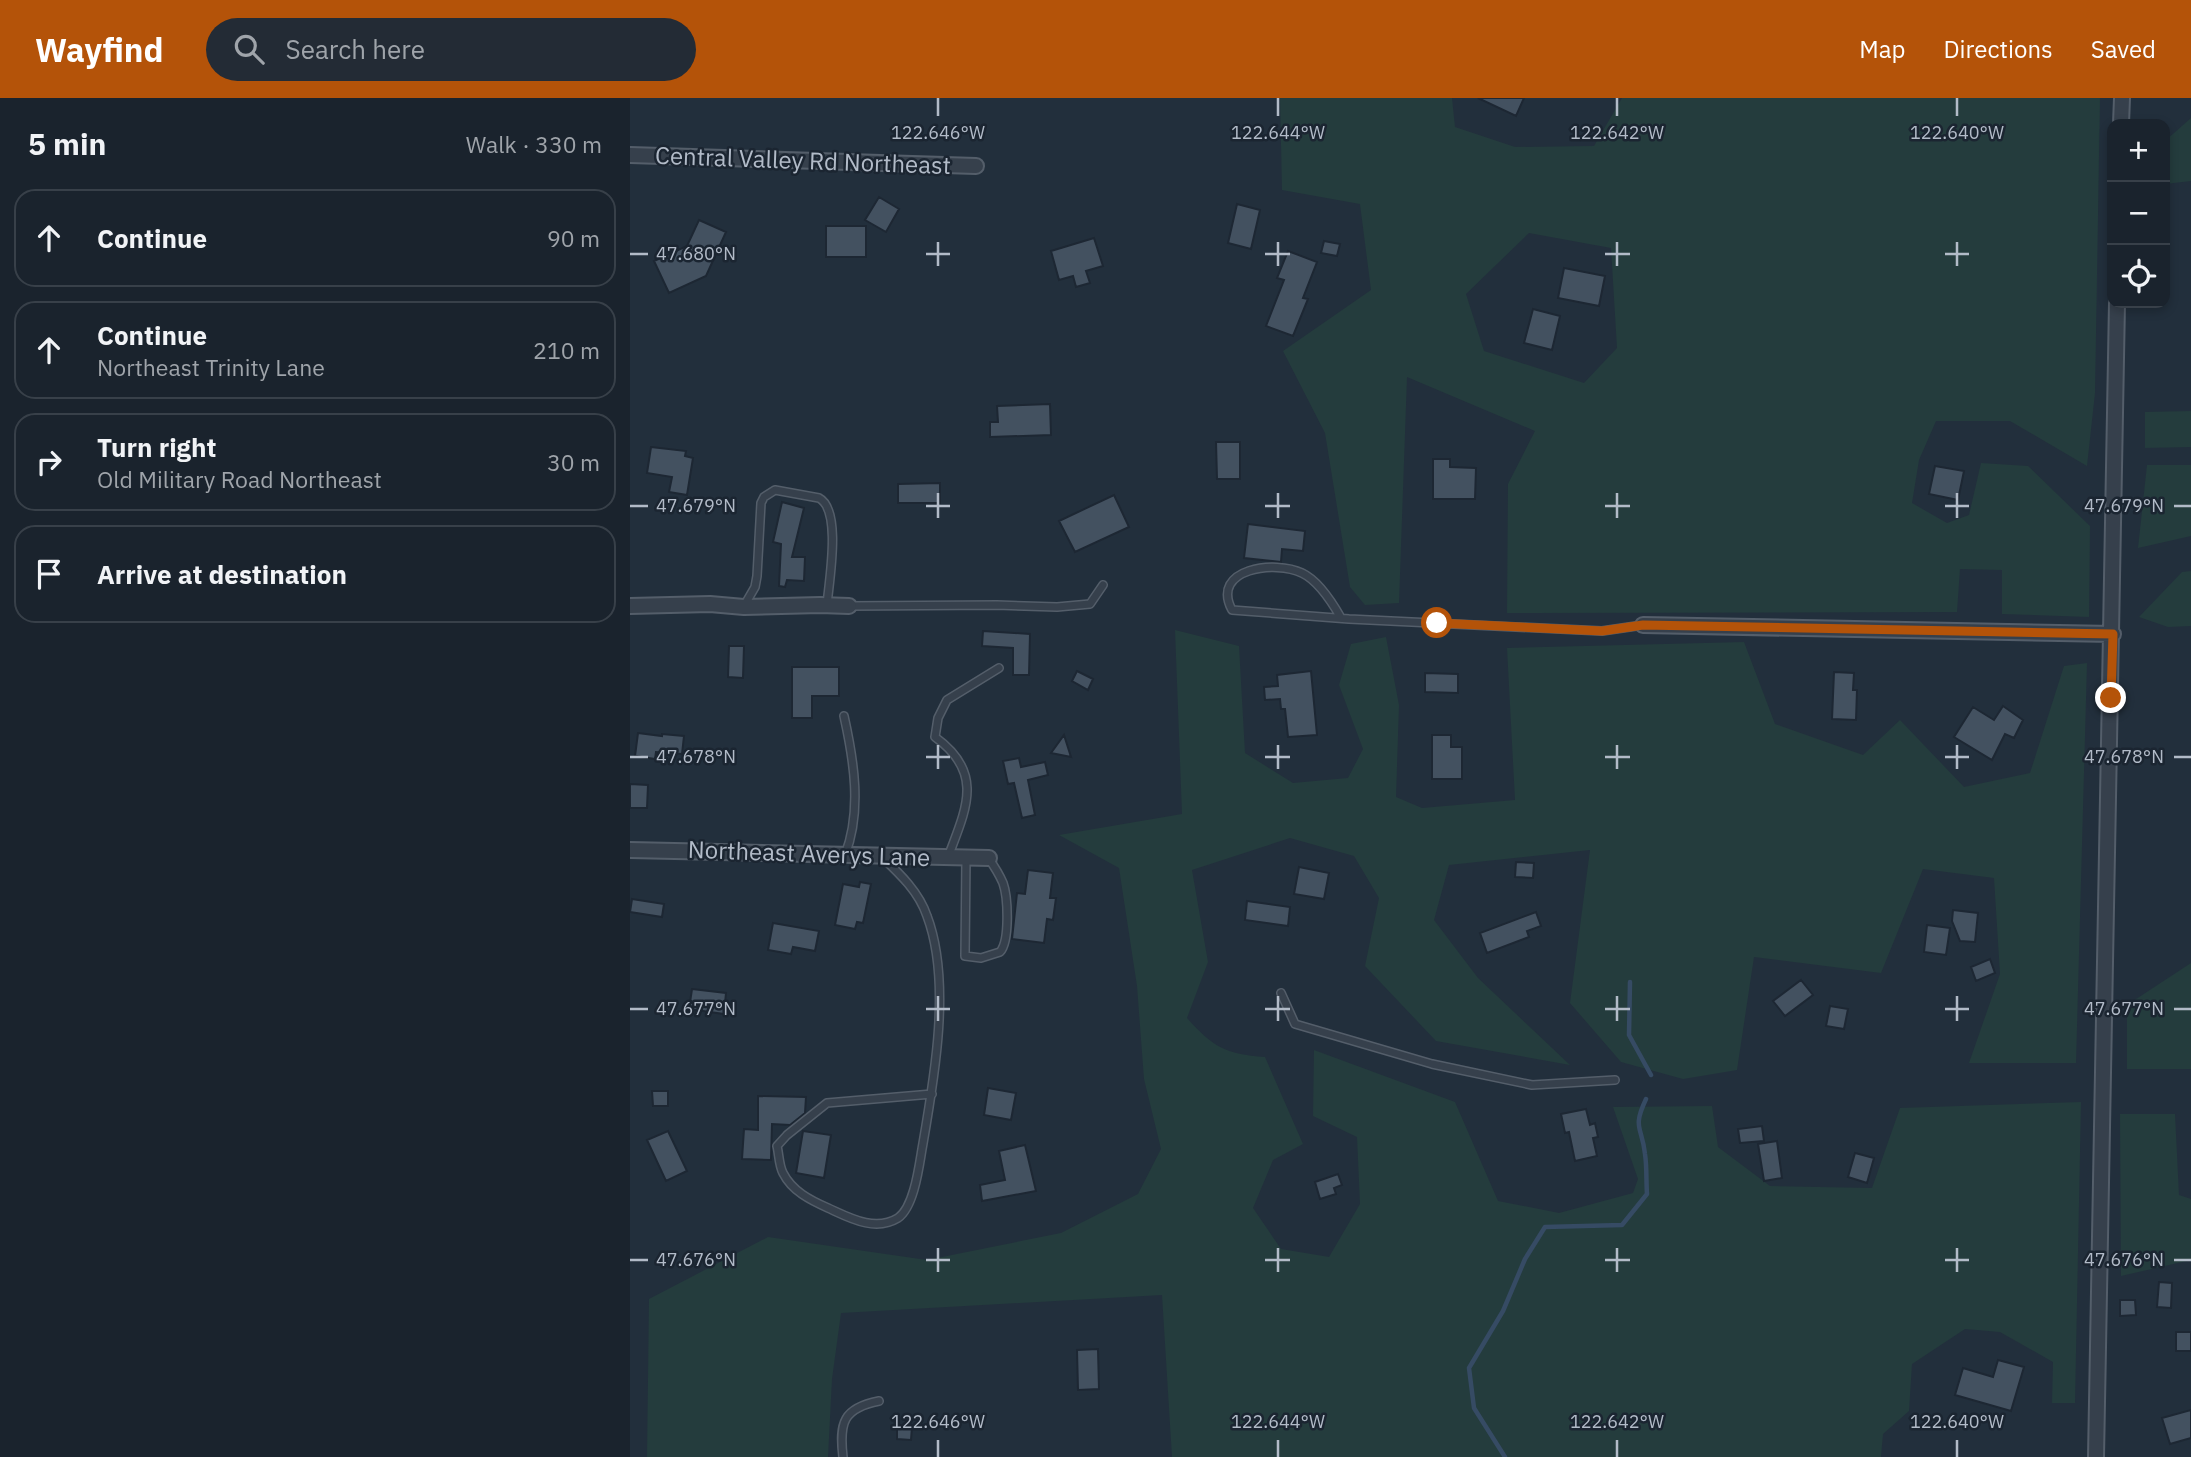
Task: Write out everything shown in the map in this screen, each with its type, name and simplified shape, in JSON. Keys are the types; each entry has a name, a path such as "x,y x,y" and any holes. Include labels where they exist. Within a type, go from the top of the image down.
{"street":[{"path":"2122,98 2122,119"},
{"name":"Central Valley Rd Northeast","path":"630,155 975,166"},
{"path":"2096,1457 2117,308"},
{"path":"630,606 849,606"},
{"path":"1643,625 2113,634"},
{"name":"Northeast Averys Lane","path":"630,850 989,859"}],"lane":[{"path":"744,607 755,587 761,503 764,497 775,490 819,498 828,506 832,541 827,605"},
{"path":"1341,618 1313,580 1293,569 1259,567 1246,571 1236,578 1228,594 1228,603 1233,610 1341,618 1602,631 1643,625"},
{"path":"849,606 997,604 1056,607 1090,604 1103,585"},
{"path":"948,858 964,814 969,784 958,758 935,737 938,718 947,700 999,668"},
{"path":"844,716 852,753 855,800 852,837 845,855"},
{"path":"881,856 905,879 917,897 927,915 936,953 938,1052 932,1094 911,1200 901,1217 883,1224 862,1223 804,1198 782,1172 777,1146 827,1103 932,1094"},
{"path":"966,858 965,956 981,958 1000,952 1006,940 1006,893 998,871 989,859"},
{"path":"1281,993 1295,1024 1432,1065 1532,1085 1615,1080"},
{"path":"844,1457 843,1423 847,1416 860,1404 879,1401"}],"green space":[{"path":"1280,98 1452,98 1455,127 1515,147 1594,146 1622,98 2100,98 2095,393 2087,466 2010,421 1936,421 1919,460 1912,503 1947,523 1969,515 1981,463 2028,466 2090,526 2089,617 2002,614 2002,570 1960,569 1957,612 1507,613 1508,484 1535,431 1407,377 1399,603 1365,605 1350,587 1325,433 1283,351 1371,290 1360,204 1282,190","holes":["1529,233 1611,248 1617,348 1584,383 1484,351 1466,294"]},
{"path":"2191,118 2191,181 2170,183 2170,137"},
{"path":"2191,411 2191,447 2145,448 2145,412"},
{"path":"2147,465 2191,465 2191,536 2138,548"},
{"path":"2191,571 2191,626 2168,627 2139,617 2182,572"},
{"path":"1175,630 1239,646 1245,753 1293,783 1348,778 1363,749 1339,685 1351,644 1386,637 1399,705 1396,797 1422,808 1515,800 1507,648 1744,642 1775,724 1863,755 1900,720 1964,787 2030,773 2064,666 2087,663 2076,1063 1969,1063 2000,974 1994,878 1923,869 1881,973 1754,957 1737,1070 1683,1079 1621,1062 1570,1003 1590,850 1449,865 1434,920 1478,978 1570,1065 1436,1041 1365,966 1379,898 1354,856 1290,838 1192,870 1208,962 1187,1018 1221,1047 1240,1054 1265,1057 1303,1144 1273,1160 1253,1208 1281,1249 1329,1257 1360,1204 1357,1137 1313,1116 1314,1050 1455,1102 1498,1201 1559,1213 1633,1193 1638,1179 1613,1107 1712,1106 1718,1147 1770,1186 1872,1188 1900,1108 2081,1102 2075,1403 2052,1403 2053,1362 2000,1332 1965,1329 1912,1364 1909,1411 1883,1434 1881,1457 1172,1457 1162,1295 841,1313 832,1379 828,1457 647,1457 649,1299 768,1237 927,1260 1061,1233 1138,1194 1161,1149 1144,1079 1137,986 1119,868 1059,835 1182,814"},
{"path":"2191,963 2191,1069 2127,1069 2127,1005"},
{"path":"2120,1114 2175,1114 2179,1195 2191,1199 2191,1260 2121,1276"}],"building":[{"path":"1478,98 1524,98 1516,116"},
{"path":"879,197 899,209 886,232 865,220"},
{"path":"1237,204 1260,210 1251,249 1228,243"},
{"path":"699,220 726,232 706,276 669,293 654,261 687,246"},
{"path":"826,226 866,226 866,257 826,257"},
{"path":"1094,238 1103,266 1086,271 1090,283 1076,287 1073,276 1059,280 1051,251"},
{"path":"1324,241 1340,244 1337,256 1321,253"},
{"path":"1288,251 1317,262 1303,298 1308,299 1293,336 1266,326 1284,280 1277,278"},
{"path":"1564,268 1605,276 1599,306 1558,298"},
{"path":"1533,309 1560,316 1552,350 1524,343"},
{"path":"1050,404 1051,435 990,437 990,422 998,422 997,406"},
{"path":"1216,442 1240,442 1240,479 1217,479"},
{"path":"651,447 686,451 685,456 693,458 687,495 669,492 672,477 647,473"},
{"path":"1433,459 1450,459 1450,467 1476,468 1475,499 1433,499"},
{"path":"1935,466 1964,471 1958,500 1929,494"},
{"path":"940,483 940,503 898,503 898,484"},
{"path":"1114,495 1129,527 1075,552 1059,521"},
{"path":"782,502 804,508 792,557 805,557 804,581 787,580 785,587 779,586 781,544 773,542"},
{"path":"1248,524 1305,531 1303,551 1282,549 1281,562 1244,558"},
{"path":"983,631 1030,634 1029,675 1013,675 1013,648 982,646"},
{"path":"729,646 744,646 743,678 728,677"},
{"path":"792,667 839,667 839,696 812,696 812,718 792,718"},
{"path":"1077,671 1093,679 1088,690 1072,681"},
{"path":"1311,671 1317,735 1288,737 1285,709 1281,709 1280,699 1265,700 1264,687 1278,686 1277,675"},
{"path":"1834,672 1854,673 1853,690 1857,690 1856,720 1832,719"},
{"path":"1425,673 1458,674 1458,693 1425,692"},
{"path":"2003,706 2023,720 2014,738 2005,734 1992,760 1954,737 1973,707 1994,720"},
{"path":"638,733 684,736 682,754 656,752 655,759 635,756"},
{"path":"1064,735 1071,757 1051,753"},
{"path":"1432,735 1451,735 1451,747 1462,747 1462,779 1432,779"},
{"path":"1019,758 1021,767 1045,762 1048,775 1028,780 1035,815 1022,818 1014,783 1008,784 1003,761"},
{"path":"630,784 648,785 647,808 630,808"},
{"path":"1516,862 1534,863 1533,878 1515,877"},
{"path":"1299,867 1329,873 1324,899 1294,894"},
{"path":"1028,870 1053,873 1050,898 1056,898 1053,920 1047,919 1044,943 1012,939 1017,893 1025,894"},
{"path":"860,882 871,884 863,923 857,922 855,929 835,925 843,884 859,887"},
{"path":"632,899 664,904 662,917 630,912"},
{"path":"1247,901 1290,907 1288,926 1245,920"},
{"path":"1953,910 1978,913 1975,942 1960,941 1952,921"},
{"path":"1536,912 1541,926 1527,931 1529,937 1487,953 1480,933"},
{"path":"773,923 819,931 815,951 793,947 791,954 768,950"},
{"path":"1927,925 1950,928 1946,955 1924,952"},
{"path":"1990,959 1995,973 1976,981 1971,967"},
{"path":"1801,980 1813,995 1785,1016 1773,1001"},
{"path":"692,989 726,993 724,1014 689,1009"},
{"path":"1830,1006 1848,1009 1844,1029 1826,1026"},
{"path":"988,1088 1016,1093 1011,1120 984,1115"},
{"path":"652,1091 668,1091 668,1106 653,1106"},
{"path":"758,1096 806,1097 805,1113 790,1125 772,1124 771,1160 742,1159 744,1129 758,1130"},
{"path":"1586,1109 1590,1125 1595,1123 1598,1137 1593,1138 1597,1156 1575,1161 1569,1132 1565,1133 1561,1114"},
{"path":"1762,1126 1764,1141 1740,1143 1738,1129"},
{"path":"668,1131 687,1171 666,1181 647,1140"},
{"path":"803,1131 831,1135 824,1178 796,1173"},
{"path":"1777,1141 1782,1178 1764,1181 1758,1144"},
{"path":"1025,1145 1036,1191 982,1201 980,1185 1005,1180 999,1151"},
{"path":"1855,1153 1874,1158 1867,1183 1848,1177"},
{"path":"1338,1174 1342,1185 1334,1188 1336,1194 1320,1199 1315,1182"},
{"path":"2159,1282 2172,1283 2171,1308 2157,1307"},
{"path":"2120,1300 2135,1300 2136,1315 2120,1316"},
{"path":"2176,1332 2191,1332 2191,1351 2176,1351"},
{"path":"1098,1349 1099,1389 1078,1390 1077,1350"},
{"path":"1998,1360 2024,1367 2011,1411 1955,1395 1963,1368 1993,1377"},
{"path":"2191,1410 2191,1438 2170,1444 2162,1418"},
{"path":"897,1426 912,1427 911,1440 897,1439"}],"waterway":[{"path":"1630,982 1629,1035 1651,1075"},
{"path":"1505,1457 1474,1408 1469,1368 1503,1311 1525,1259 1545,1227 1622,1225 1647,1194 1646,1159 1639,1127 1646,1099"}],"route":[{"path":"1437,623 1602,631 1643,625 2113,634 2111,698"}]}
